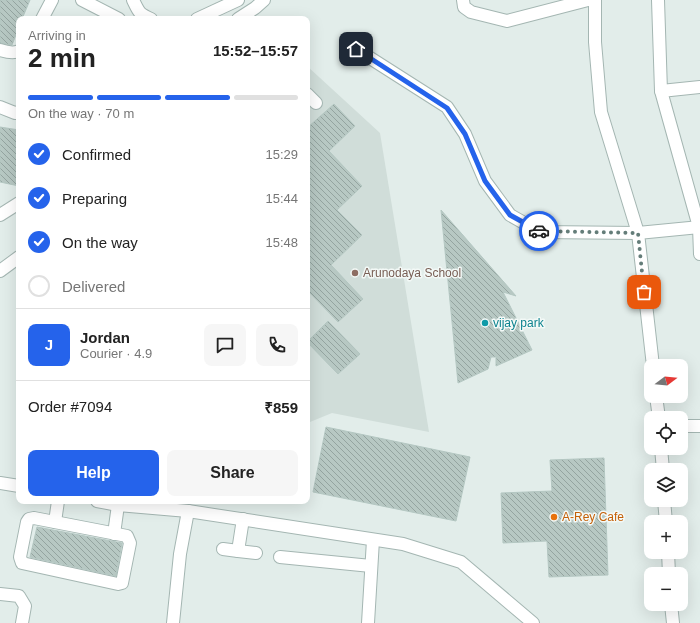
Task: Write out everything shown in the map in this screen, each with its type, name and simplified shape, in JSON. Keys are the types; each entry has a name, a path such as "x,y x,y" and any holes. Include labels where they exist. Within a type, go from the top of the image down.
{"street":[{"path":"44,16 52,0"},
{"path":"82,0 113,16"},
{"path":"133,0 136,9 140,14 144,16"},
{"path":"203,16 238,0"},
{"path":"243,16 264,0"},
{"path":"463,0 464,7 471,12 507,21 588,0"},
{"path":"595,0 595,42 601,112 638,233 652,359"},
{"path":"658,0 661,91 699,227 700,254"},
{"path":"356,49 447,108 465,134 485,181 510,215 540,232 638,233 699,227"},
{"path":"0,50 5,52 16,52"},
{"path":"661,91 700,87"},
{"path":"0,107 16,113"},
{"path":"0,215 16,205"},
{"path":"0,271 16,259"},
{"path":"688,426 700,426"},
{"path":"0,483 16,486"},
{"path":"55,522 58,504"},
{"path":"113,504 188,511 403,544 461,562 533,623"},
{"path":"114,534 118,505"},
{"path":"173,623 180,554 188,511"},
{"path":"34,518 55,522 127,536 130,544 122,583 118,584 22,563 20,557 27,522 29,519 34,518"},
{"path":"238,551 243,520"},
{"path":"368,623 373,540"},
{"path":"223,549 256,553"},
{"path":"280,557 371,566"},
{"path":"0,594 19,596 25,606 22,623"},
{"path":"672,611 673,623"}],"shaded area":[{"name":"Arunodaya School","path":"310,69 380,133 429,432 332,413 310,422"}],"building":[{"path":"0,0 30,0 23,16 16,16 16,35 12,45 0,43"},
{"path":"334,104 355,126 329,151 362,186 337,210 362,235 331,265 363,299 338,322 310,293 310,125"},
{"path":"0,127 16,130 16,185 0,182"},
{"name":"vijay park","path":"441,210 516,296 503,292 532,350 496,366 496,357 491,357 488,369 458,383"},
{"path":"328,321 360,354 338,374 310,345 310,339"},
{"path":"326,427 470,457 456,521 313,492"},
{"name":"A-Rey Cafe","path":"604,458 608,575 549,577 547,541 503,543 501,493 552,491 550,460"},
{"path":"37,527 122,543 116,576 30,557"}],"way so far":[{"path":"539,231 638,233 644,292"}],"place":[{"name":"Arunodaya School","path":"355,273"},
{"name":"vijay park","path":"485,323"},
{"name":"A-Rey Cafe","path":"554,517"}],"route":[{"path":"356,49 447,108 465,134 485,181 510,215 539,231"}]}
